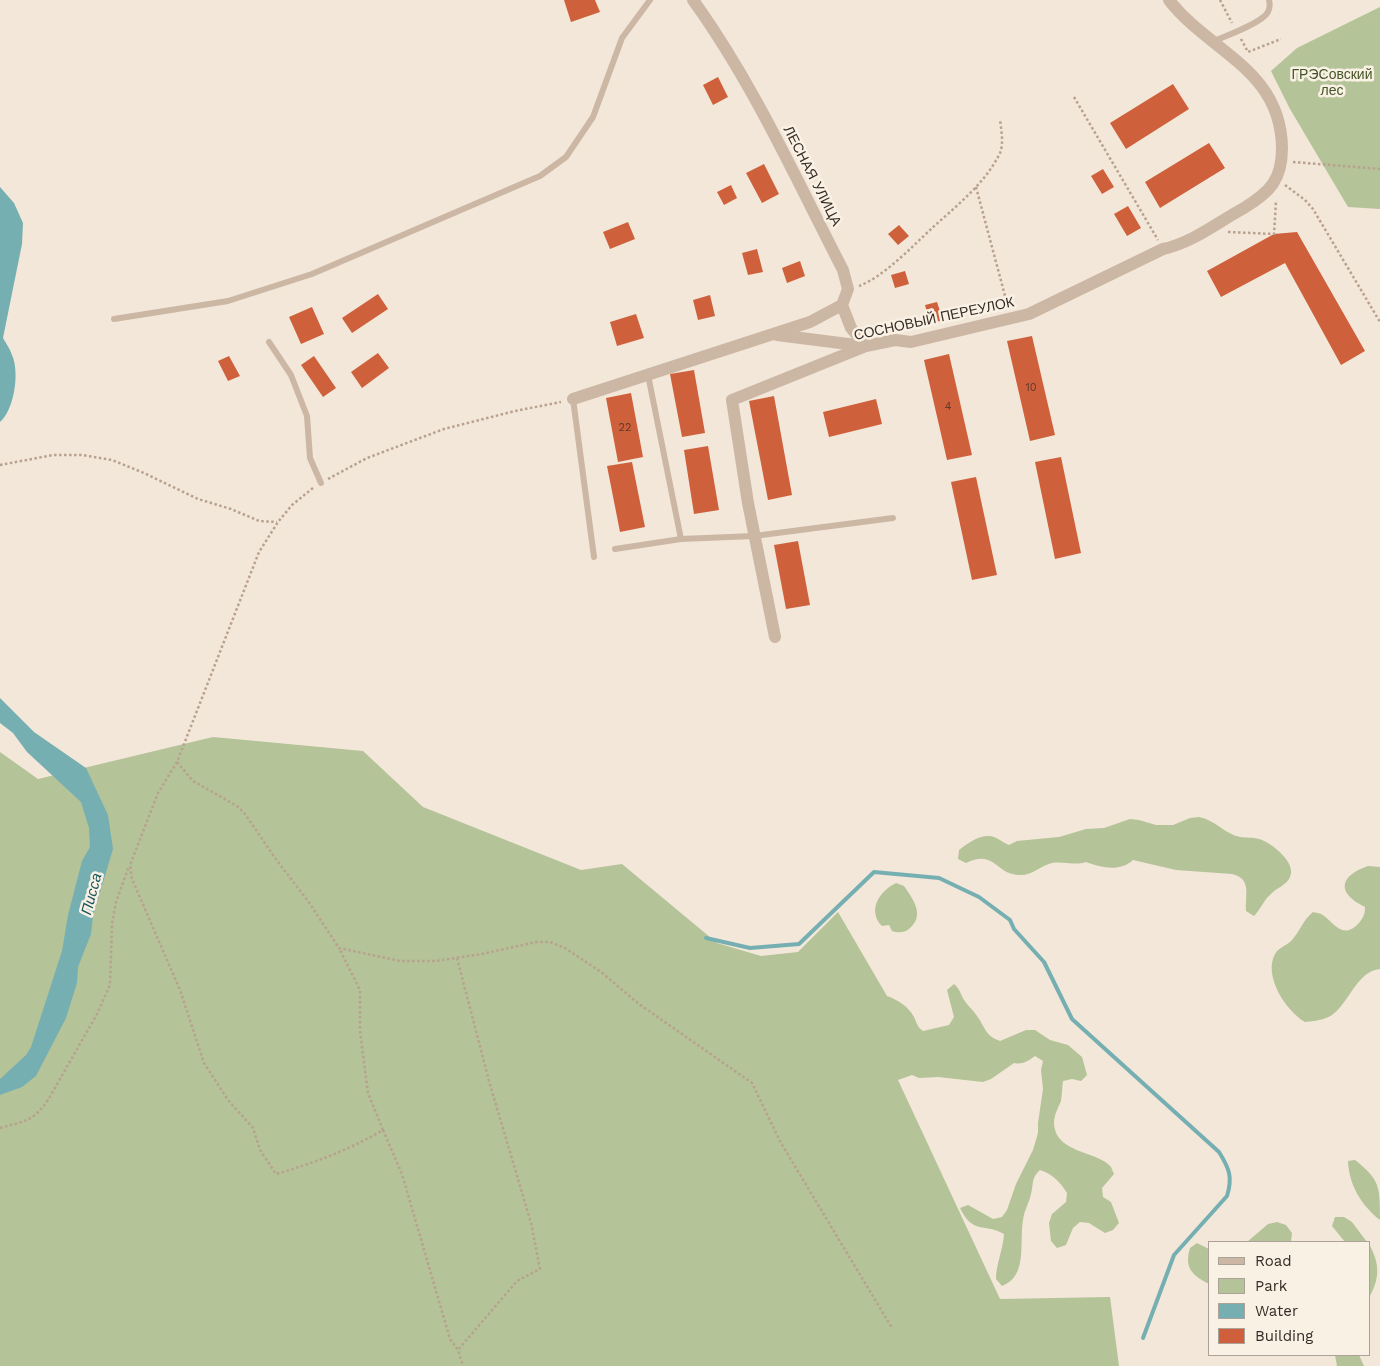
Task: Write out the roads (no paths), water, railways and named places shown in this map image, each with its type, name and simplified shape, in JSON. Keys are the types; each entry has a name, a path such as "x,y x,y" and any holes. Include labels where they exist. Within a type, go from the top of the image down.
{"street":[{"name":"ЛЕСНАЯ УЛИЦА","path":"692,0 711,25 763,114 843,270 848,289 842,305"},
{"name":"СОСНОВЫЙ ПЕРЕУЛОК","path":"775,637 754,536 732,400 866,346 896,340 911,342 1011,320 1029,314 1056,303 1163,248 1179,245 1268,192 1277,179 1282,161 1280,129 1276,114 1268,98 1257,80 1234,57 1177,11 1168,0"},
{"path":"573,400 810,322 842,305 850,328 866,346"},
{"path":"772,334 866,346"}],"lane":[{"path":"114,320 228,301 312,274 540,176 566,158 592,117 622,38 650,0"},
{"path":"1214,41 1259,20 1267,14 1270,5 1269,0"},
{"path":"269,342 291,375 307,416 310,458 321,483"},
{"path":"648,375 682,539"},
{"path":"573,400 594,557"},
{"path":"615,549 682,539 754,536 893,518"}],"water":[{"path":"0,187 14,203 23,223 22,244 3,338 14,363 14,391 9,409 0,422"},
{"name":"Писса","path":"0,698 34,732 86,768 108,815 113,849 93,916 91,934 78,967 77,983 66,1018 36,1076 22,1087 0,1095 0,1079 26,1055 31,1047 62,951 68,915 82,861 90,847 89,828 81,802 27,752 13,733 0,723"}],"waterway":[{"path":"706,938 750,948 799,944 874,872 939,878 979,897 1010,920 1014,929 1044,962 1072,1019 1219,1152 1228,1168 1230,1183 1227,1196 1174,1255 1143,1338"}],"park label":[{"name":"ГРЭСовский лес","path":"1332,84"}]}
